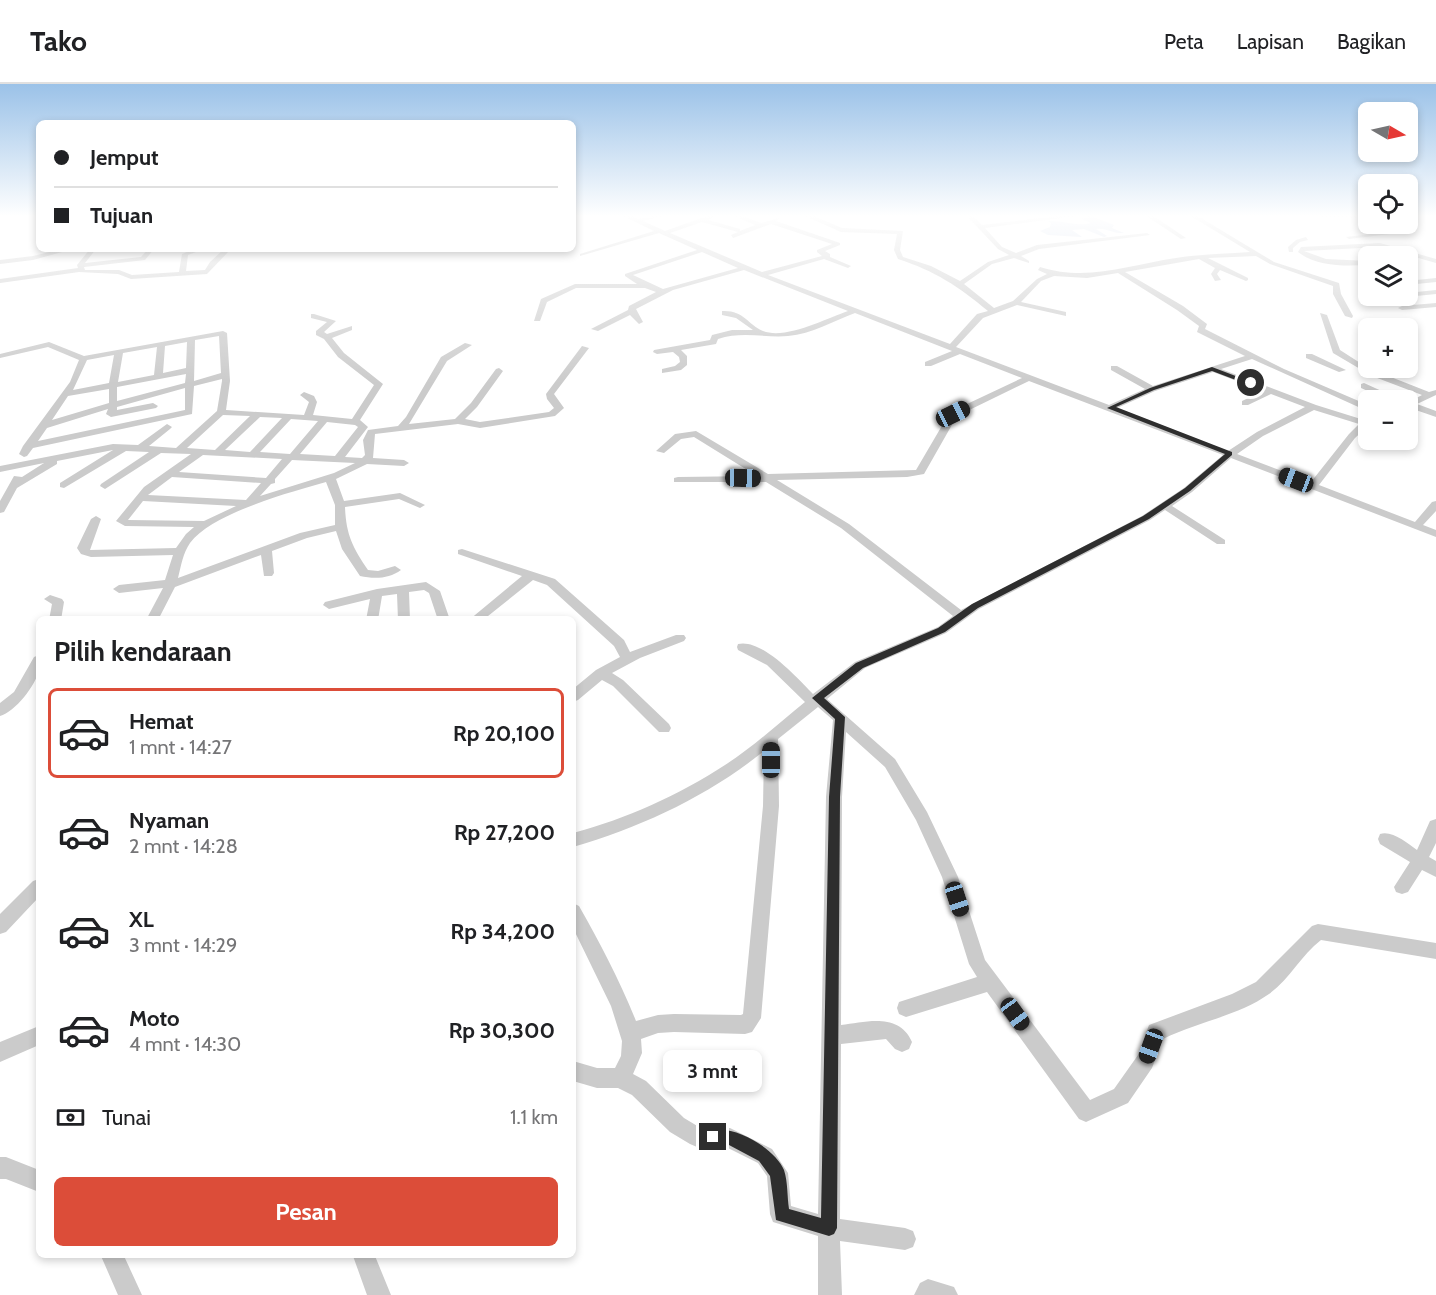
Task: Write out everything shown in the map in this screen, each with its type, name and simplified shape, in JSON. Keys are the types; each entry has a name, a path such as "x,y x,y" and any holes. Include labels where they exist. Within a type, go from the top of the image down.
{"street":[{"path":"0,281 54,272"},
{"path":"87,272 115,272 127,277 207,272"},
{"path":"143,276 144,272"},
{"path":"635,272 627,274 646,286 664,292"},
{"path":"595,328 632,311 641,302 664,292 732,272"},
{"path":"752,272 1436,534"},
{"path":"760,275 772,272"},
{"path":"937,272 960,284 992,310"},
{"path":"960,284 978,272"},
{"path":"1045,272 1051,275"},
{"path":"1016,303 1039,280 1051,275 1085,275 1107,272"},
{"path":"1120,272 1180,308 1204,326 1200,330 1251,357 1358,404"},
{"path":"1216,272 1214,274 1217,280"},
{"path":"1229,272 1246,279"},
{"path":"1297,272 1336,285 1337,294 1349,316"},
{"path":"1418,282 1436,280"},
{"path":"537,319 544,301 575,286 646,286"},
{"path":"1418,294 1436,292"},
{"path":"928,364 955,350 980,316 992,310 1016,303 1063,314"},
{"path":"1402,308 1436,305"},
{"path":"657,352 713,342 715,337 726,333 759,331 794,333 854,310"},
{"path":"632,311 639,322"},
{"path":"725,313 739,316 759,331"},
{"path":"1323,315 1336,351 1358,364"},
{"path":"314,316 332,321 318,332 327,337 341,355 379,384 354,422"},
{"path":"327,337 349,328"},
{"path":"0,356 49,344 61,351 74,353 77,358 84,358 224,334 225,393 221,412 179,450"},
{"path":"0,469 26,455 190,411 191,338"},
{"path":"154,377 161,344"},
{"path":"151,345 154,377"},
{"path":"402,427 410,418 444,359 468,345"},
{"path":"221,412 354,422 367,429 459,421 480,425 557,412 559,408 551,399 550,394 585,348"},
{"path":"664,371 678,368 684,363 683,356 675,349"},
{"path":"112,409 112,388 119,351"},
{"path":"1309,356 1342,370"},
{"path":"1110,408 1152,389 1251,357"},
{"path":"0,510 14,486 26,455 81,371 84,358"},
{"path":"1114,368 1152,389"},
{"path":"1333,373 1358,368"},
{"path":"1212,369 1313,407 1358,420"},
{"path":"67,394 112,388 191,370"},
{"path":"459,421 499,371"},
{"path":"112,388 168,375"},
{"path":"47,425 112,409 155,394 225,375"},
{"path":"678,480 920,472 953,414 1030,377"},
{"path":"1386,378 1432,393"},
{"path":"1364,386 1373,390"},
{"path":"1245,403 1271,391"},
{"path":"1418,400 1432,393"},
{"path":"153,420 155,394"},
{"path":"304,394 313,402 308,417"},
{"path":"112,409 153,406"},
{"path":"576,839 602,832 669,804 731,769 860,665 942,630 975,606 1165,506 1230,454 1260,434 1313,407"},
{"path":"1418,408 1436,414"},
{"path":"218,452 258,414"},
{"path":"253,454 289,416"},
{"path":"140,498 249,504 325,419"},
{"path":"140,449 167,427"},
{"path":"337,460 367,429"},
{"path":"154,616 170,584 179,551 189,537 204,524 249,504 330,478 364,462 370,456 367,429"},
{"path":"1313,486 1358,430"},
{"path":"661,451 678,436 696,434 845,526 961,616"},
{"path":"26,455 62,456 102,448 123,448 404,463"},
{"path":"64,484 123,448"},
{"path":"105,486 158,450"},
{"path":"201,452 140,498 122,521 123,523 204,524"},
{"path":"14,486 62,456"},
{"path":"169,474 271,481"},
{"path":"330,478 340,505 340,527 348,549 364,573 378,574 396,570"},
{"path":"340,505 400,496 420,505"},
{"path":"1417,526 1436,504"},
{"path":"1165,506 1221,542"},
{"path":"96,519 86,538 83,548 85,552 92,554 179,551"},
{"path":"119,589 170,584 304,535 340,527"},
{"path":"266,549 268,573"},
{"path":"462,552 551,582 618,643 627,658"},
{"path":"479,616 531,575"},
{"path":"329,605 377,593 426,586 434,591 443,616"},
{"path":"402,589 404,616"},
{"path":"373,616 377,593"},
{"path":"50,599 57,602 59,607 56,616"},
{"path":"576,694 601,673 627,658 680,638"},
{"path":"743,646 754,649 778,667 840,717 890,763 922,817 950,877 978,964 1086,1112 1121,1096 1145,1061 1156,1032 1182,1019 1225,1005 1264,987 1318,932 1436,951"},
{"path":"0,711 19,695 36,665"},
{"path":"601,673 618,683 664,728"},
{"path":"830,1295 834,797 840,717"},
{"path":"629,1033 658,1024 745,1025 752,1018 771,806 771,737"},
{"path":"1402,887 1420,860 1436,826"},
{"path":"1386,839 1436,870"},
{"path":"0,926 36,889"},
{"path":"576,917 627,1021 633,1052 620,1078"},
{"path":"906,1008 991,982"},
{"path":"832,1035 886,1030 894,1033 902,1042"},
{"path":"0,1052 36,1036"},
{"path":"576,1072 597,1078 620,1078 639,1088 677,1125 697,1137 730,1138 765,1156 777,1173 782,1214 829,1228 905,1239"},
{"path":"0,1168 6,1168 36,1180"},
{"path":"113,1258 122,1273 130,1295"},
{"path":"365,1258 379,1295"},
{"path":"926,1295 928,1292 946,1295"}],"route":[{"path":"713,1137 730,1138 765,1156 777,1173 782,1214 794,1220 829,1228 834,797 840,717 817,698 860,665 942,630 975,606 1146,518 1188,490 1230,454 1110,408 1152,389 1212,369 1251,383"}]}
